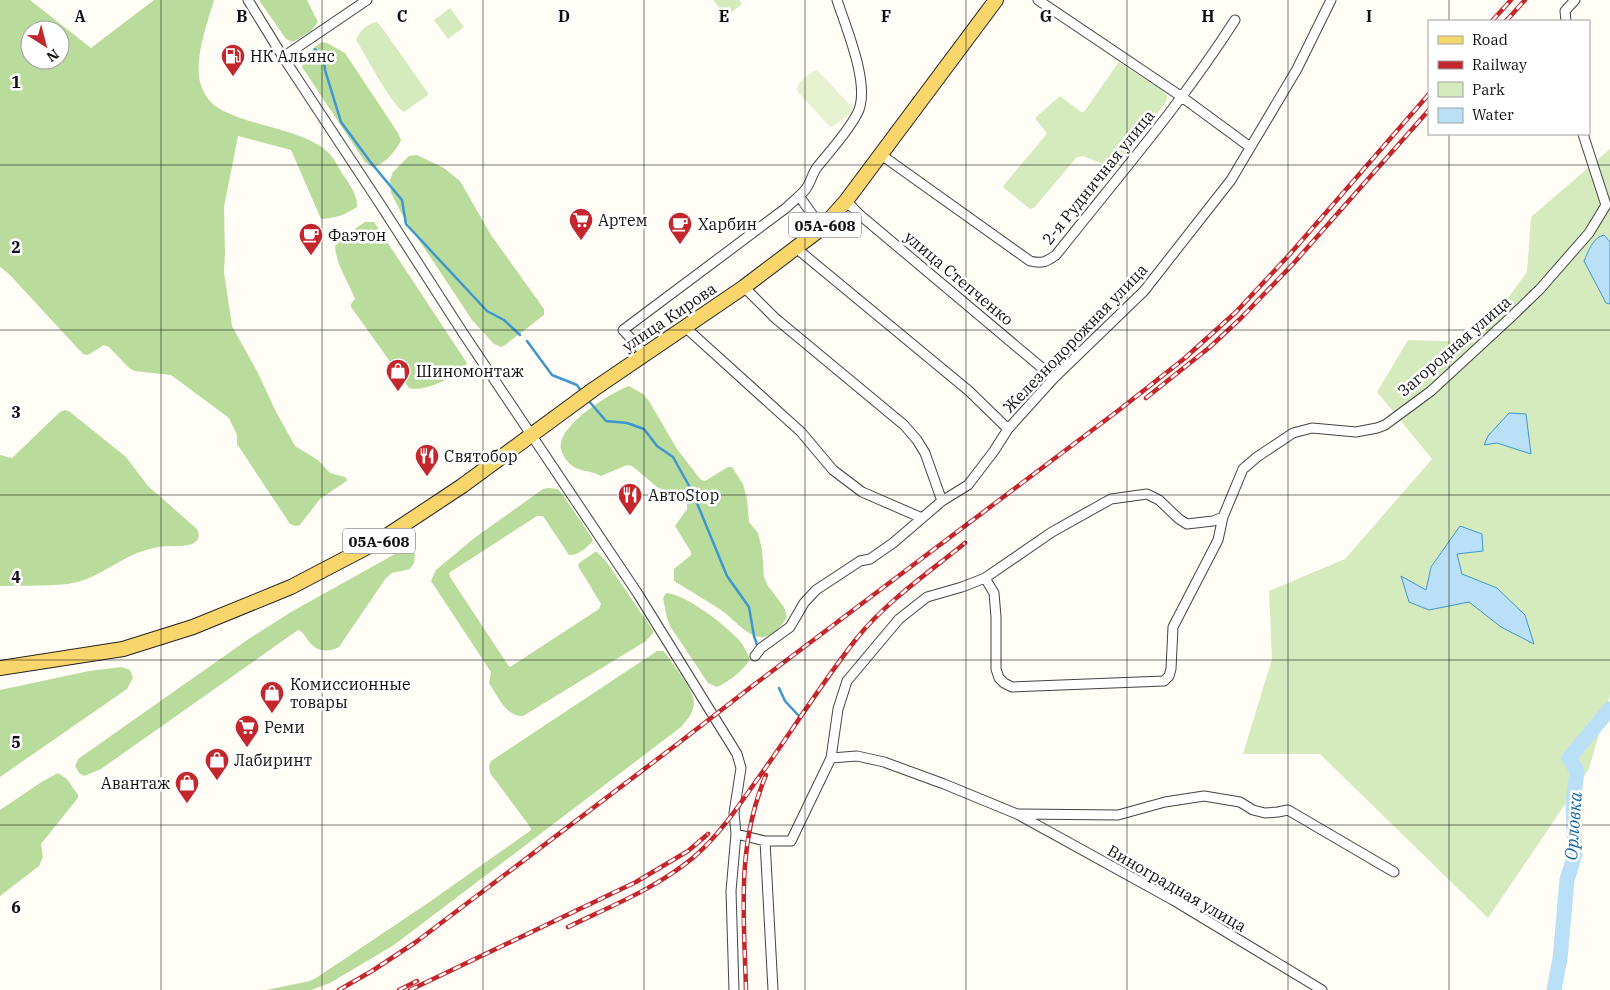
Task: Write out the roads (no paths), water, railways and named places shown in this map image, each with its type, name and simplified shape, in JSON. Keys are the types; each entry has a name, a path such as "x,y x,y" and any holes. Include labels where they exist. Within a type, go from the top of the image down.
{"main road":[{"name":"улица Кирова","path":"0,668 123,649 194,627 292,587 379,541 462,486 594,389 744,287 822,228 846,201 996,0"}],"street":[{"path":"248,0 283,57 665,636 716,723 737,754 741,768 734,813 736,834 731,891 734,990"},
{"path":"283,57 367,0"},
{"path":"645,354 623,330 786,208 799,196 806,189 816,168 858,113 862,101 862,88 856,61 837,0"},
{"path":"1038,0 1182,97 1250,147"},
{"name":"Железнодорожная улица","path":"756,656 761,648 790,627 804,603 816,590 893,543 942,501 968,485 994,451 1008,428 1054,378 1144,291 1231,180 1297,69 1331,0"},
{"path":"1566,20 1565,11 1574,0"},
{"name":"2-я Рудничная улица","path":"880,154 1030,262 1040,264 1046,262 1056,255 1182,97 1217,49 1235,20"},
{"name":"Загородная улица","path":"985,578 994,593 996,669 999,678 1004,683 1012,687 1164,681 1169,676 1171,669 1173,627 1218,540 1223,517 1243,469 1257,457 1293,434 1312,428 1356,432 1385,425 1431,391 1540,289 1608,210 1583,135"},
{"path":"799,196 822,228"},
{"name":"улица Степченко","path":"846,201 860,215 1054,378"},
{"path":"796,248 969,391 1008,428"},
{"path":"744,287 775,318 904,424 925,453 942,501"},
{"path":"685,328 801,432 833,470 862,492 922,518"},
{"path":"736,834 765,841 791,841 831,758 838,709 847,681 899,619 928,597 985,578 1052,532 1111,499 1147,494 1159,500 1179,520 1188,524 1213,521 1223,517"},
{"name":"Виноградная улица","path":"831,758 857,756 884,762 1017,814 1173,900 1322,990"},
{"name":"Виноградная улица","path":"1017,814 1118,815 1165,802 1204,796 1240,802 1253,810 1265,813 1288,810 1394,872"},
{"path":"765,841 773,990"}],"water":[{"path":"1604,235 1610,242 1610,304 1606,303 1584,261 1594,242"},
{"path":"1509,413 1526,414 1531,454 1497,443 1484,445 1488,436"},
{"path":"1460,526 1482,534 1483,551 1457,554 1462,574 1497,588 1525,615 1534,644 1501,627 1469,602 1429,610 1409,602 1401,576 1426,590 1431,567"}],"waterway":[{"path":"315,49 324,61 341,122 402,200 406,224 487,311 504,320 520,335"},
{"path":"527,341 552,375 577,385 581,391"},
{"path":"588,400 606,421 627,423 644,429 657,446 673,457 692,491 727,576 749,607 757,645"},
{"path":"779,688 785,701 799,716"},
{"name":"Орловка","path":"1554,990 1560,959 1567,880 1575,854 1573,803 1577,771 1569,758 1610,709"}],"railway":[{"path":"1493,20 1511,0"},
{"path":"1507,20 1525,0"},
{"path":"339,990 416,942 1185,358 1236,312 1290,254 1428,95"},
{"path":"1146,398 1210,347 1241,318 1293,264 1428,111"},
{"path":"568,927 617,904 665,878 703,849 733,813 857,638 881,612 922,576 965,543"},
{"path":"746,990 744,908 746,854 756,802 766,775"},
{"path":"410,990 636,882 688,851 708,834"},
{"path":"399,990 417,981"}],"place":[{"name":"НК Альянс","path":"233,77"},
{"name":"Артем","path":"581,241"},
{"name":"Харбин","path":"680,245"},
{"name":"Фаэтон","path":"311,256"},
{"name":"Шиномонтаж","path":"398,392"},
{"name":"Святобор","path":"427,477"},
{"name":"АвтоStop","path":"630,516"},
{"name":"Комиссионные товары","path":"272,714"},
{"name":"Реми","path":"247,748"},
{"name":"Лабиринт","path":"217,781"},
{"name":"Авантаж","path":"187,804"}]}
